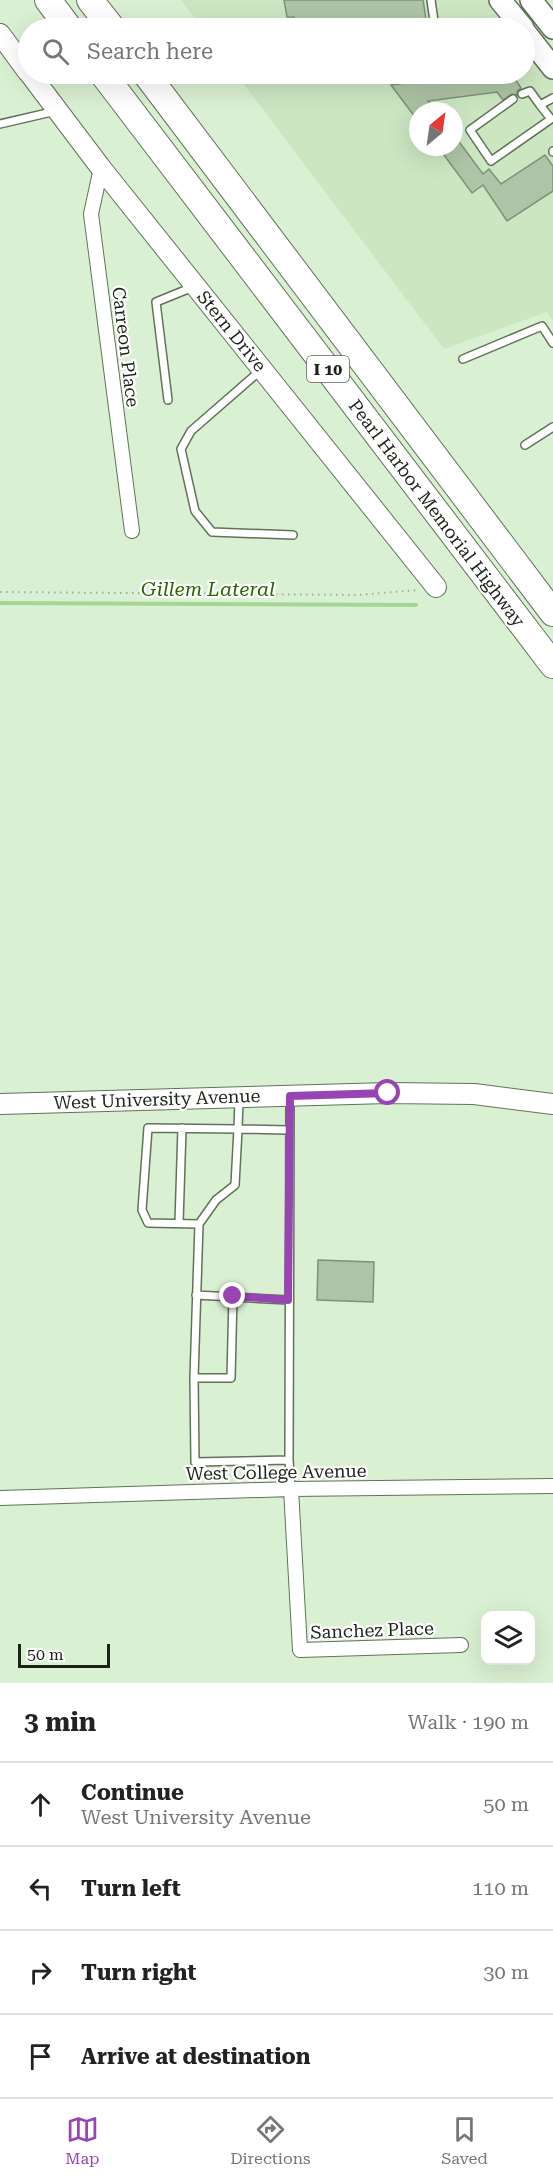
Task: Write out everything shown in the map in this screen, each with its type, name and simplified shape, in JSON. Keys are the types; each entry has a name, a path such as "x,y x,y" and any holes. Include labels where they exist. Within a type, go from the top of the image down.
{"highway":[{"path":"48,0 62,18"},
{"path":"90,0 104,18"},
{"name":"Pearl Harbor Memorial Highway","path":"112,84 553,665"},
{"name":"Pearl Harbor Memorial Highway","path":"154,84 553,612"}],"main road":[{"path":"500,0 514,18"},
{"path":"531,0 553,28"},
{"path":"535,44 553,68"}],"street":[{"name":"Stern Drive","path":"0,34 18,58"},
{"name":"Stern Drive","path":"38,84 101,168 436,587"},
{"name":"Carreon Place","path":"101,168 91,214 132,531"},
{"name":"West University Avenue","path":"0,1104 388,1093 474,1094 553,1104"},
{"name":"West University Avenue","path":"528,1102 553,1112"},
{"name":"West College Avenue","path":"0,1498 291,1489 553,1486"},
{"name":"Sanchez Place","path":"291,1489 300,1650 461,1645"}],"lane":[{"path":"431,0 434,18"},
{"path":"513,99 471,130 491,160 551,119 530,91 522,94"},
{"path":"540,105 553,98"},
{"path":"0,124 58,110"},
{"path":"168,400 156,302 195,286"},
{"path":"463,358 542,326 553,344"},
{"path":"262,369 191,431 181,449 185,472 195,511 212,532 293,535"},
{"path":"525,445 553,428"},
{"path":"240,1096 235,1185 216,1200 199,1224 194,1378 195,1462 289,1460"},
{"path":"290,1096 288,1300 291,1489"},
{"path":"199,1224 148,1223 142,1210 148,1128 288,1130"},
{"path":"178,1223 183,1128"},
{"path":"196,1295 288,1300"},
{"path":"194,1378 231,1378 233,1296"}],"path":[{"path":"0,592 358,595 436,587"}],"shaded area":[{"path":"181,0 491,0 506,18 194,18"},
{"path":"535,55 553,79 553,321 547,312 444,349 244,84 535,84"}],"building":[{"path":"284,0 423,0 426,18 294,18 287,17"},
{"path":"518,84 521,88 517,91 517,95 512,94 503,100 497,92 429,102 409,102 409,109 391,85"},
{"path":"463,147 483,174 489,169 501,184 545,155 553,166 553,191 507,221 483,185 472,193 445,156 463,156"},
{"path":"318,1260 374,1262 373,1302 317,1300"}],"waterway":[{"name":"Gillem Lateral","path":"0,603 416,605"}],"route":[{"path":"233,1296 288,1300 290,1096 388,1093"}]}
